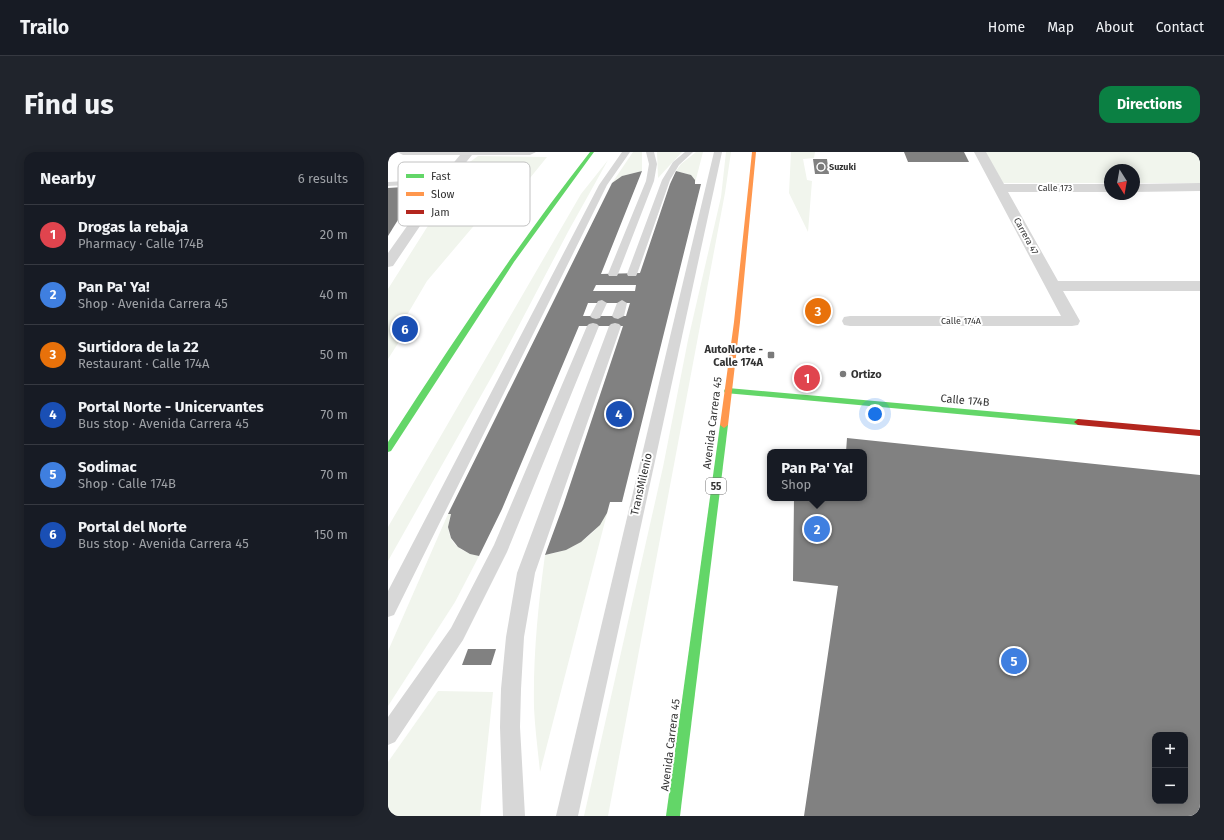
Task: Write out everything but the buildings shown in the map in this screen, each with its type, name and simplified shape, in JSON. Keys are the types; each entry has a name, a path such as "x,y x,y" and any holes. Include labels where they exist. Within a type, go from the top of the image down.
{"main road":[{"path":"388,449 523,243 592,152"},
{"name":"Avenida Carrera 45","path":"673,816 739,303 755,153"},
{"name":"Calle 174B","path":"728,391 1200,433"}],"street":[{"path":"403,152 530,152"},
{"name":"Carrera 47","path":"980,152 1072,321"},
{"path":"461,162 468,153"},
{"path":"1140,188 1200,187"},
{"name":"Calle 173","path":"999,188 1104,188"},
{"path":"388,263 414,226"},
{"path":"1052,286 1200,286"},
{"name":"Calle 174A","path":"850,322 1072,321"}],"lane":[{"path":"388,610 603,185 626,152"},
{"path":"613,274 650,181 653,164 650,152"},
{"path":"632,274 666,180 676,164 689,152"},
{"name":"TransMilenio","path":"567,816 718,152"},
{"path":"388,184 398,183"},
{"path":"388,735 457,634 502,547 602,303"},
{"path":"514,816 510,727 511,689 515,637 526,574 622,303"}],"shaded area":[{"path":"633,152 642,152 642,171 622,176 612,183"},
{"path":"657,152 682,152 658,178"},
{"path":"696,152 703,152 695,183 691,176 676,171 681,164"},
{"path":"726,152 731,152 725,193 608,816 584,816 663,467 688,340 721,197"},
{"path":"791,152 815,152 814,158 803,159 807,180 812,181 808,232 789,193"},
{"path":"985,152 1200,152 1200,183 1140,183 1140,164 1104,164 1104,183 1003,183"},
{"path":"478,156 547,157 530,178 530,162 470,162"},
{"path":"608,160 569,230 496,369 388,561 388,527 581,194"},
{"path":"428,226 474,226 427,281 407,315 404,334 388,359 388,289"},
{"path":"609,506 540,772 534,708 534,670 538,612 545,555 556,553 584,540 599,525"},
{"path":"448,514 451,514 449,530 450,537 453,542 464,551 479,556 455,602 388,706 388,651"},
{"path":"438,691 493,692 480,816 388,816 388,762"}],"traffic: fast":[{"path":"388,449 461,336 512,261 564,188 592,152"},
{"path":"728,391 1078,422"},
{"path":"673,816 724,425"}],"traffic: slow":[{"path":"724,425 737,322 754,152"}],"traffic: jam":[{"path":"1078,422 1200,433"}],"place":[{"name":"Suzuki","path":"821,167"},
{"name":"Surtidora de la 22","path":"818,311"},
{"name":"Portal del Norte","path":"405,329"},
{"name":"AutoNorte - Calle 174A","path":"771,355"},
{"name":"Ortizo","path":"843,374"},
{"name":"Drogas la rebaja","path":"807,378"},
{"name":"Portal Norte - Unicervantes","path":"619,414"},
{"name":"Pan Pa' Ya!","path":"817,529"},
{"name":"Sodimac","path":"1014,661"}]}
